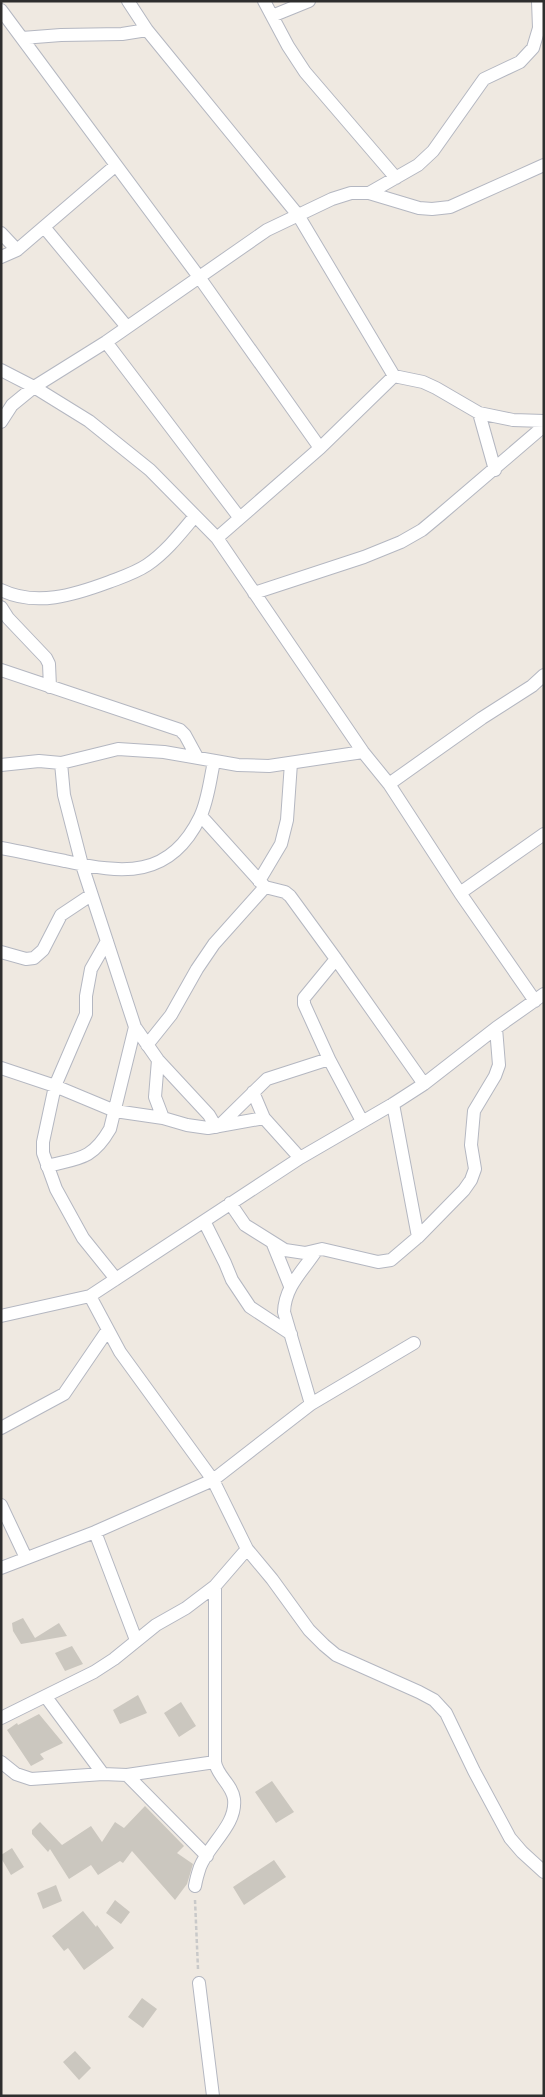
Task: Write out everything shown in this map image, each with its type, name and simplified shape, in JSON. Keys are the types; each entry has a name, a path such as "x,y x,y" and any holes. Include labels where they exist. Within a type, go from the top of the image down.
{"street":[{"path":"128,1 147,30 298,215 394,376 423,382 479,413 513,420 544,421"},
{"path":"264,1 305,72 396,178"},
{"path":"272,16 308,1"},
{"path":"369,193 418,165 433,151 484,79 520,62 533,48 539,28 538,1"},
{"path":"1,10 199,277 320,448"},
{"path":"22,38 122,34 147,30"},
{"path":"1,422 12,405 34,387 127,328 267,230 298,215 332,199 351,193 369,193 418,208 450,208 544,165"},
{"path":"1,257 17,250 115,166"},
{"path":"44,227 127,328"},
{"path":"1,233 17,250"},
{"path":"106,342 238,517"},
{"path":"1,370 34,387 89,421 150,470 217,538 363,752 389,784 460,893 539,998 496,1028 424,1084 300,1158 90,1296 1,1316"},
{"path":"217,538 238,517 320,448 394,376"},
{"path":"479,413 495,470"},
{"path":"254,593 364,557 401,542 422,530 495,470 544,426"},
{"path":"1,590 12,595 50,598 80,593 134,573 165,552 195,516"},
{"path":"1,607 8,618 46,658 49,664 50,686"},
{"path":"1,670 180,730 186,735 197,757"},
{"path":"389,784 544,676"},
{"path":"1,765 39,761 61,763 118,749 197,757 214,762 270,766 363,752"},
{"path":"1,848 82,865 123,871 162,861 186,840 201,816 214,762"},
{"path":"61,763 64,795 82,865 135,1027 158,1060 209,1115 217,1127"},
{"path":"147,1045 171,1015 197,969 214,944 262,884 281,844 287,820 291,763"},
{"path":"201,816 262,884 285,892 336,959 424,1084"},
{"path":"460,893 544,834"},
{"path":"1,952 26,959 34,958 43,950 65,911 91,895"},
{"path":"107,940 91,969 86,996 86,1014 55,1086 43,1142 43,1153 56,1188 83,1238 116,1279"},
{"path":"336,959 304,998 304,1004 329,1059 362,1121"},
{"path":"47,1166 82,1158 94,1151 110,1130 135,1027"},
{"path":"230,1203 245,1225 273,1244 292,1252 305,1253 328,1250 378,1262 391,1260 418,1237 464,1190 471,1180 474,1169 471,1145 474,1111 479,1099 495,1076 499,1064 496,1028"},
{"path":"217,1127 268,1079 329,1059"},
{"path":"158,1060 155,1096 163,1118"},
{"path":"1,1068 55,1086 115,1111 163,1118 198,1127 217,1127 264,1118"},
{"path":"1,1081 14,1073"},
{"path":"253,1092 264,1118 300,1158"},
{"path":"138,1115 155,1096"},
{"path":"393,1104 418,1237"},
{"path":"204,1221 226,1263 232,1280 250,1307 291,1334"},
{"path":"273,1244 290,1286"},
{"path":"310,1404 284,1312 284,1302 290,1286 316,1251"},
{"path":"90,1296 107,1331 125,1360 213,1480 247,1549 272,1579 309,1630 336,1655 434,1700 446,1713 474,1771 510,1838 544,1872"},
{"path":"1,1428 64,1394 107,1331"},
{"path":"1,1568 95,1532 213,1480 310,1404 414,1343"},
{"path":"1,1505 26,1558"},
{"path":"95,1532 136,1640"},
{"path":"1,1718 94,1672 114,1659 156,1625 186,1608 215,1586 247,1549"},
{"path":"195,1886 200,1866 228,1824 235,1809 234,1796 227,1783 216,1770 215,1762 215,1586"},
{"path":"46,1696 103,1774"},
{"path":"1,1762 16,1774 31,1778 103,1774 127,1776 215,1762"},
{"path":"127,1776 207,1856"},
{"path":"199,1984 213,2096"}],"path":[{"path":"195,1886 199,1984"}],"building":[{"path":"23,1618 35,1638 59,1623 67,1636 21,1644 13,1631 12,1623"},
{"path":"72,1646 83,1664 65,1671 55,1653"},
{"path":"138,1695 147,1713 120,1724 113,1710"},
{"path":"181,1702 196,1726 179,1737 164,1713"},
{"path":"39,1714 63,1743 40,1754 44,1759 31,1766 7,1730 17,1723 18,1725"},
{"path":"272,1781 294,1812 276,1823 255,1792"},
{"path":"145,1806 184,1846 177,1853 193,1864 187,1884 175,1900 132,1851 123,1863 120,1861 98,1875 91,1865 69,1879 50,1849 48,1852 32,1834 32,1830 40,1822 62,1845 91,1826 102,1842 115,1822 124,1828"},
{"path":"12,1848 24,1867 11,1875 1,1855"},
{"path":"274,1860 286,1877 244,1905 233,1887"},
{"path":"56,1885 62,1901 43,1909 37,1893"},
{"path":"115,1900 130,1912 121,1924 106,1913"},
{"path":"83,1911 96,1927 97,1925 114,1948 84,1970 68,1948 64,1951 52,1936"},
{"path":"142,1998 157,2009 143,2028 128,2017"},
{"path":"75,2051 91,2068 79,2080 63,2062"}]}
